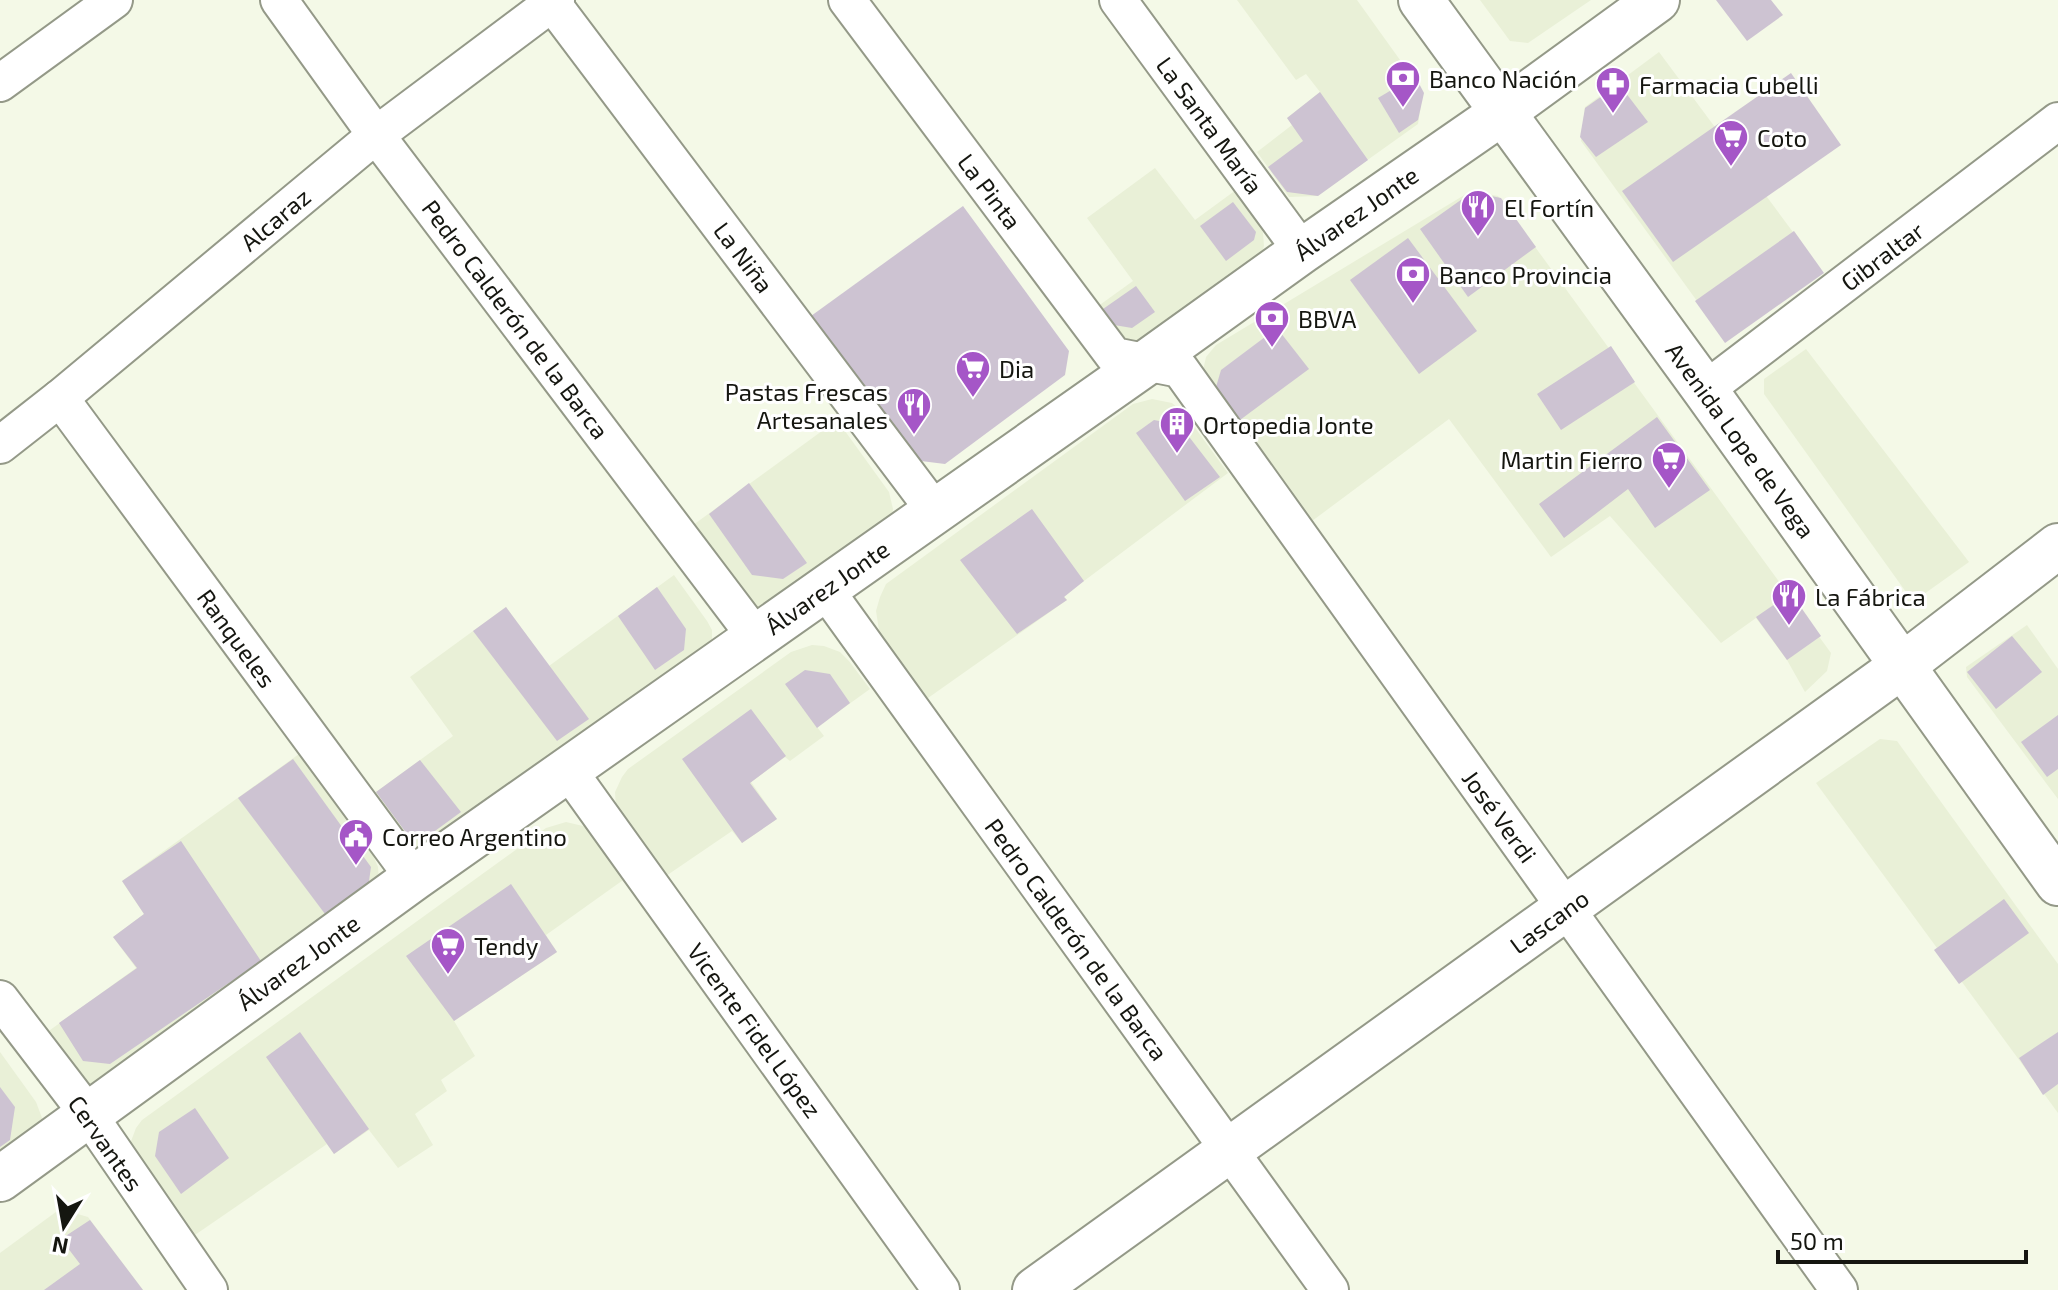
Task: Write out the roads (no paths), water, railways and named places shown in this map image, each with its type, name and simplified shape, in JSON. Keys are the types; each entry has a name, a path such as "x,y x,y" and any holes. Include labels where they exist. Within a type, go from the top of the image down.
{"street":[{"path":"0,83 114,0"},
{"name":"Pedro Calderón de la Barca","path":"279,0 376,135 755,636"},
{"name":"La Pinta","path":"847,0 1114,356 1146,363"},
{"name":"La Santa María","path":"1118,0 1302,251"},
{"name":"Avenida Lope de Vega","path":"1421,0 2058,883"},
{"name":"Álvarez Jonte","path":"0,1179 414,878 1503,112 1657,0"},
{"name":"Alcaraz","path":"0,445 376,135 554,1"},
{"name":"La Niña","path":"554,1 935,511"},
{"name":"Gibraltar","path":"1705,390 2058,121"},
{"name":"José Verdi","path":"1146,363 1180,369 1839,1290"},
{"name":"Ranqueles","path":"60,398 414,878"},
{"name":"Lascano","path":"1035,1290 1902,666 2058,546"},
{"name":"Pedro Calderón de la Barca","path":"824,588 1330,1290"},
{"name":"Vicente Fidel López","path":"568,770 941,1290"},
{"name":"Cervantes","path":"0,999 88,1114 209,1290"}],"place":[{"name":"Banco Nación","path":"1403,109"},
{"name":"Farmacia Cubelli","path":"1613,115"},
{"name":"Coto","path":"1731,168"},
{"name":"El Fortín","path":"1478,238"},
{"name":"Banco Provincia","path":"1413,305"},
{"name":"BBVA","path":"1272,349"},
{"name":"Dia","path":"973,399"},
{"name":"Pastas Frescas Artesanales","path":"914,436"},
{"name":"Ortopedia Jonte","path":"1177,455"},
{"name":"Martin Fierro","path":"1669,490"},
{"name":"La Fábrica","path":"1789,627"},
{"name":"Correo Argentino","path":"356,867"},
{"name":"Tendy","path":"448,976"}]}
